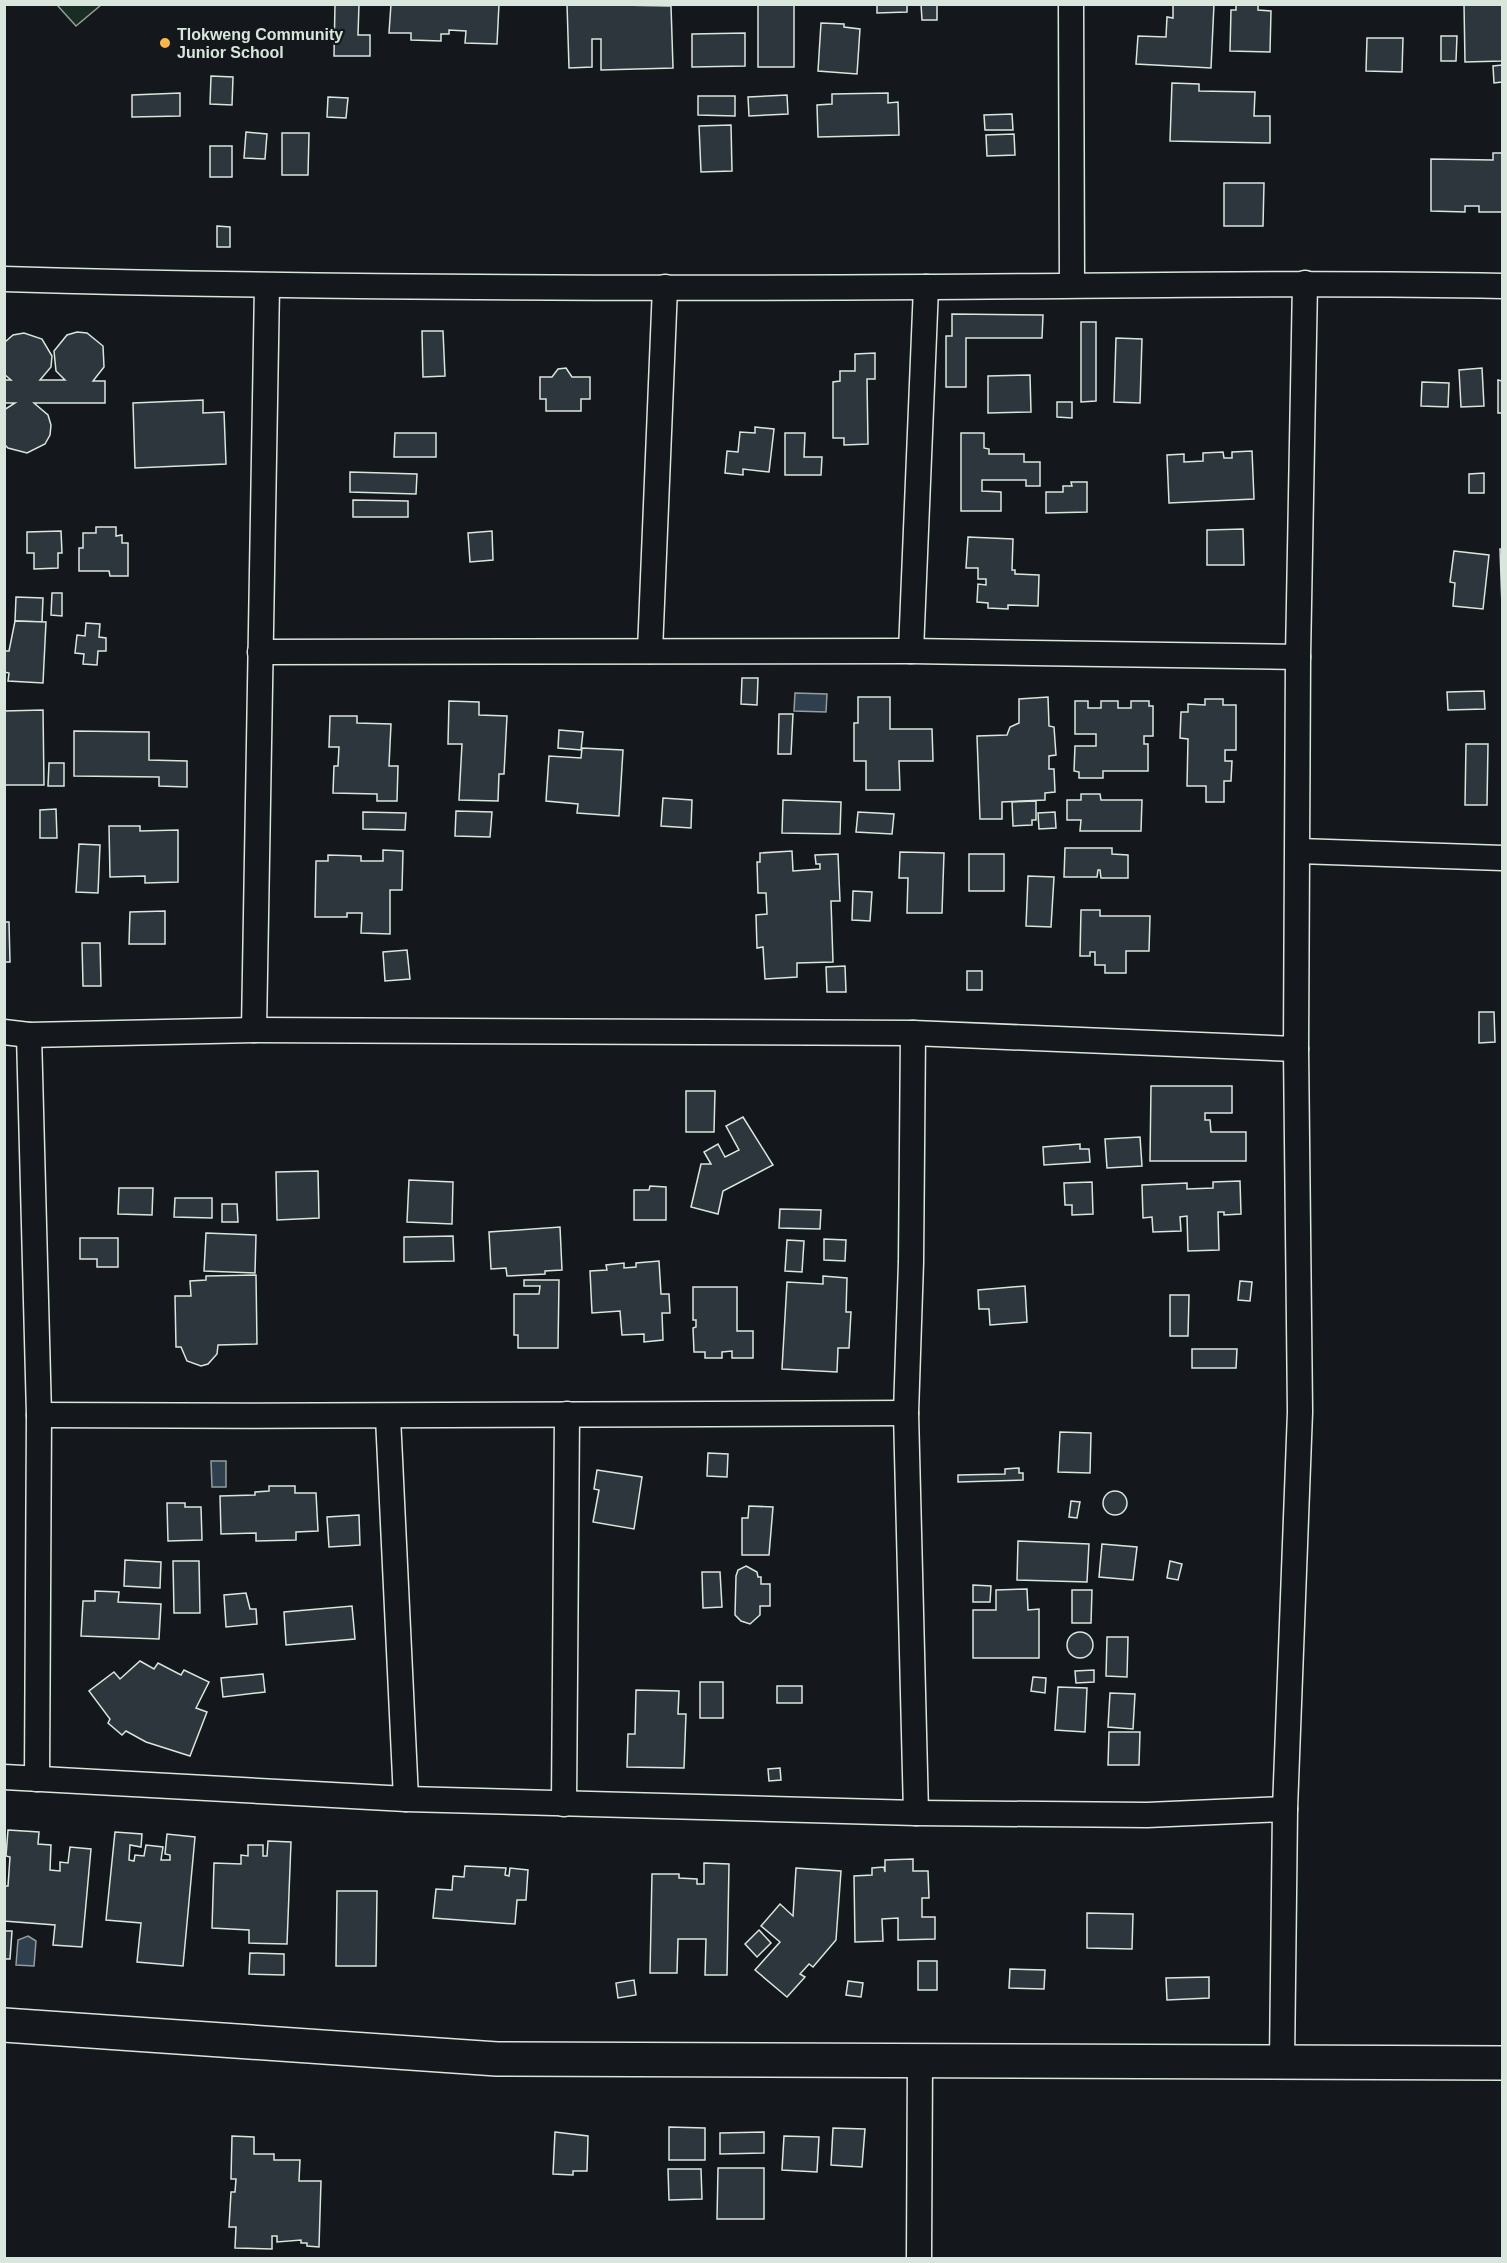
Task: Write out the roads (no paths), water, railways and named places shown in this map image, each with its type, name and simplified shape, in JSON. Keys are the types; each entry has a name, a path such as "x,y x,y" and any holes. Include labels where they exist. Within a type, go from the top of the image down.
{"street":[{"path":"1071,4 1072,285"},
{"path":"4,279 267,286 926,287 1305,283 1503,286"},
{"path":"1282,2063 1285,1809 1300,1412 1296,1049 1299,851 1298,657 1305,283"},
{"path":"254,1030 267,286"},
{"path":"650,651 665,287"},
{"path":"911,651 926,287"},
{"path":"260,652 911,651 1298,657"},
{"path":"1299,851 1503,858"},
{"path":"4,1032 30,1035 254,1030 913,1034 1296,1049"},
{"path":"913,1034 911,1262 906,1413 916,1813"},
{"path":"30,1035 39,1415 38,1779"},
{"path":"39,1415 388,1417 906,1413"},
{"path":"564,1804 567,1414"},
{"path":"388,1417 406,1800"},
{"path":"4,1777 406,1800 916,1813 1147,1815 1285,1809"},
{"path":"4,2025 497,2059 1503,2063"},
{"path":"919,2259 920,2059"}],"water":[{"path":"795,693 827,694 826,712 794,711"},
{"path":"211,1461 226,1461 226,1487 212,1487"},
{"path":"28,1936 36,1941 34,1966 16,1965 18,1940"}],"place":[{"name":"Tlokweng Community Junior School","path":"165,43"}]}
